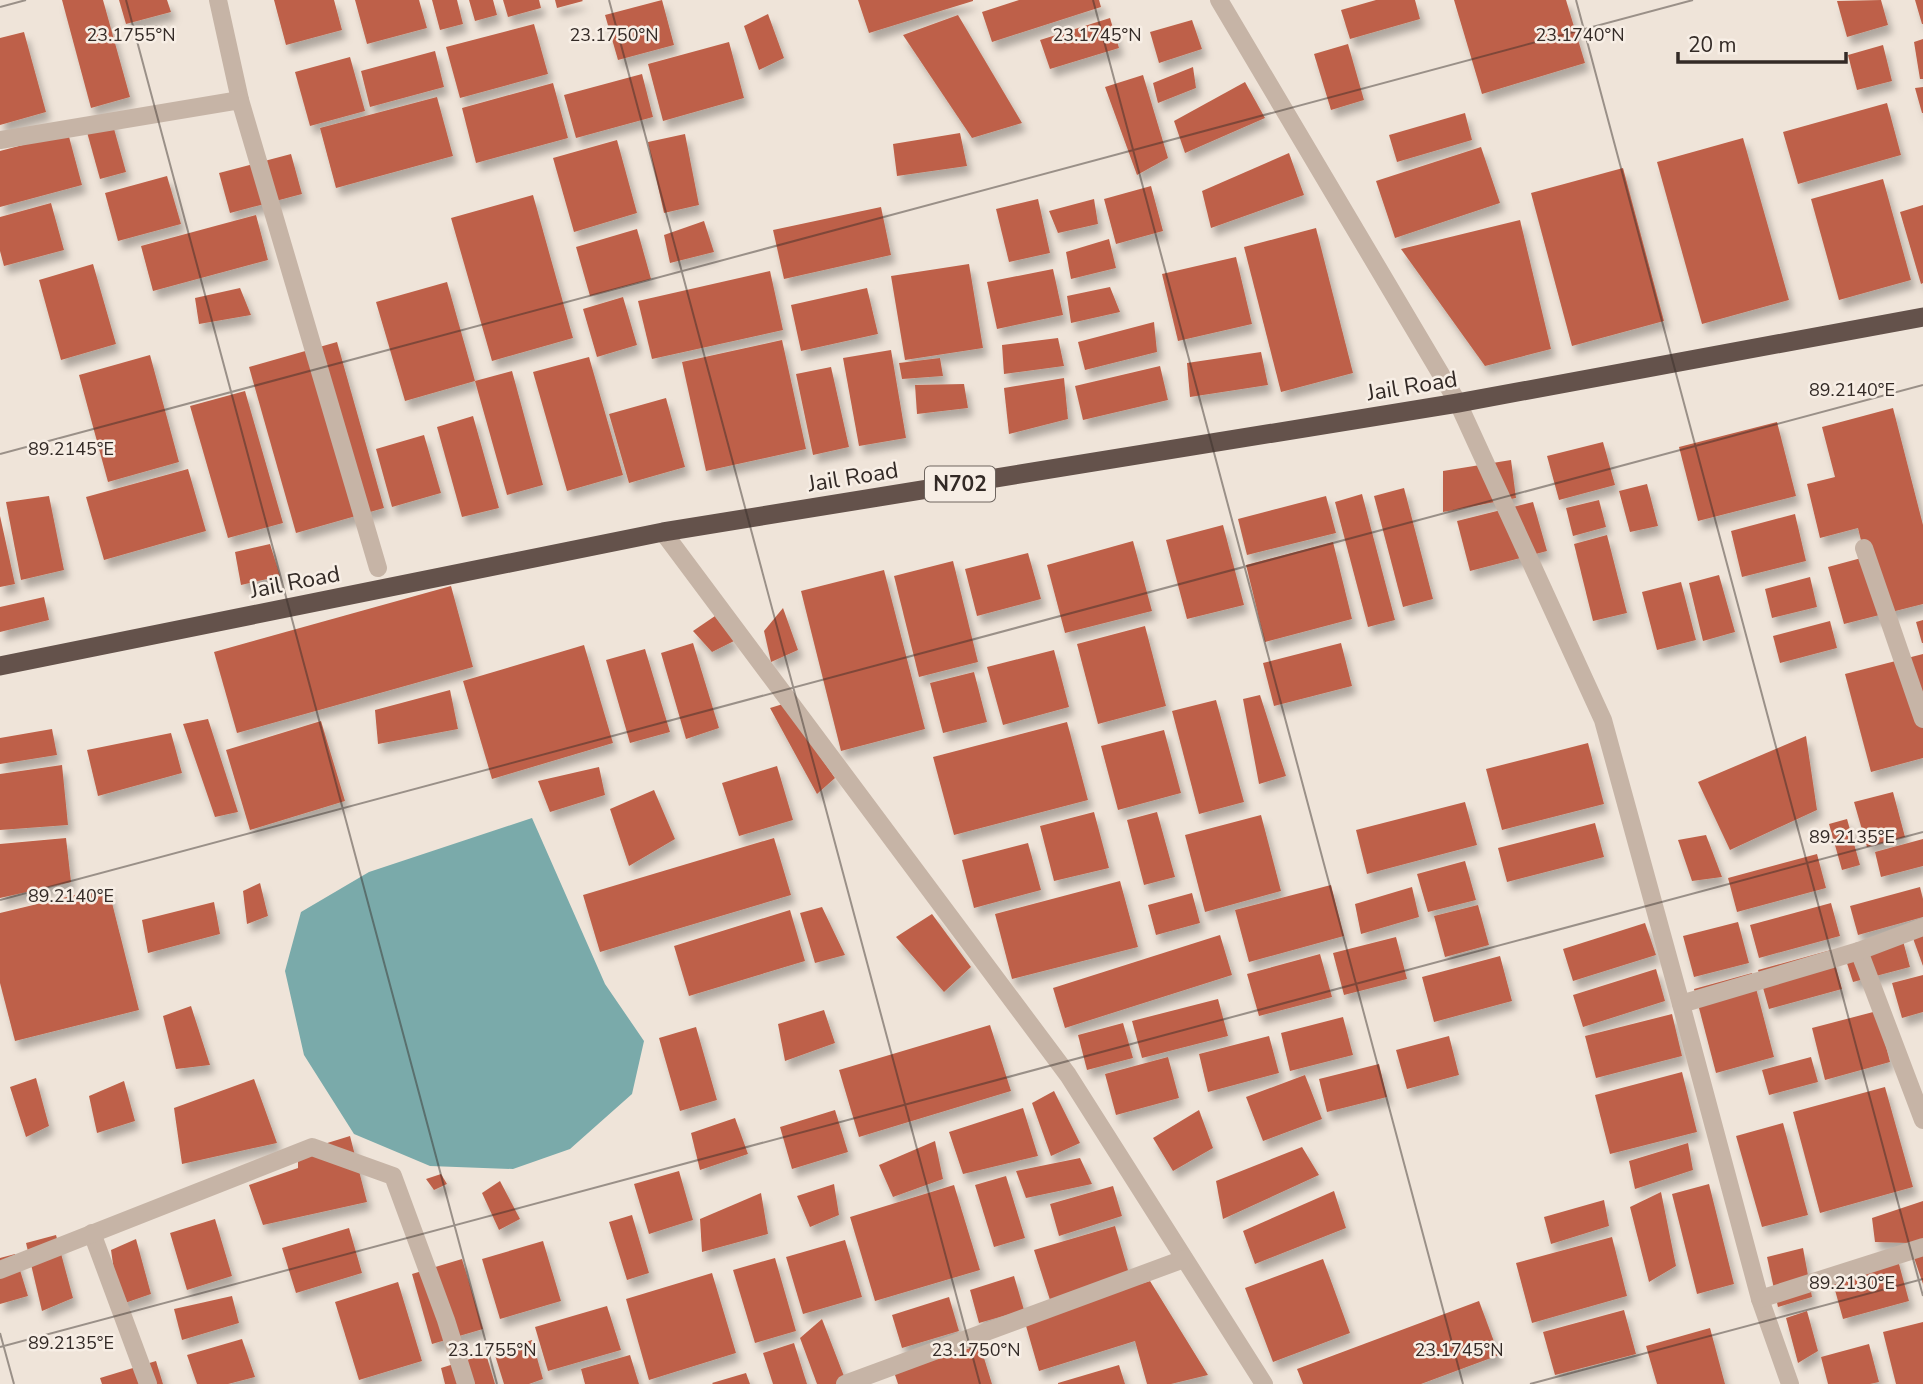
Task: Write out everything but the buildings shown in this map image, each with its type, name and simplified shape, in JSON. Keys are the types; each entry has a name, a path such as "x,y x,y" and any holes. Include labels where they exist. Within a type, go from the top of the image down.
{"highway":[{"name":"Jail Road","path":"0,666 663,532 1458,403 1923,317"}],"street":[{"path":"218,0 240,100 378,568"},
{"path":"1219,0 1458,403 1603,720 1760,1299 1790,1384"},
{"path":"0,140 240,100"},
{"path":"663,532 1069,1075 1264,1384"},
{"path":"1864,548 1923,719"},
{"path":"1681,1004 1859,951 1923,928"},
{"path":"1859,951 1923,1120"},
{"path":"0,1270 312,1147 393,1176 446,1320 466,1384"},
{"path":"92,1233 148,1384"},
{"path":"1760,1299 1923,1247"},
{"path":"845,1384 1184,1259"}],"water":[{"path":"532,818 605,984 644,1041 632,1094 570,1149 513,1169 430,1166 354,1134 304,1055 285,971 301,912 369,872"}]}
